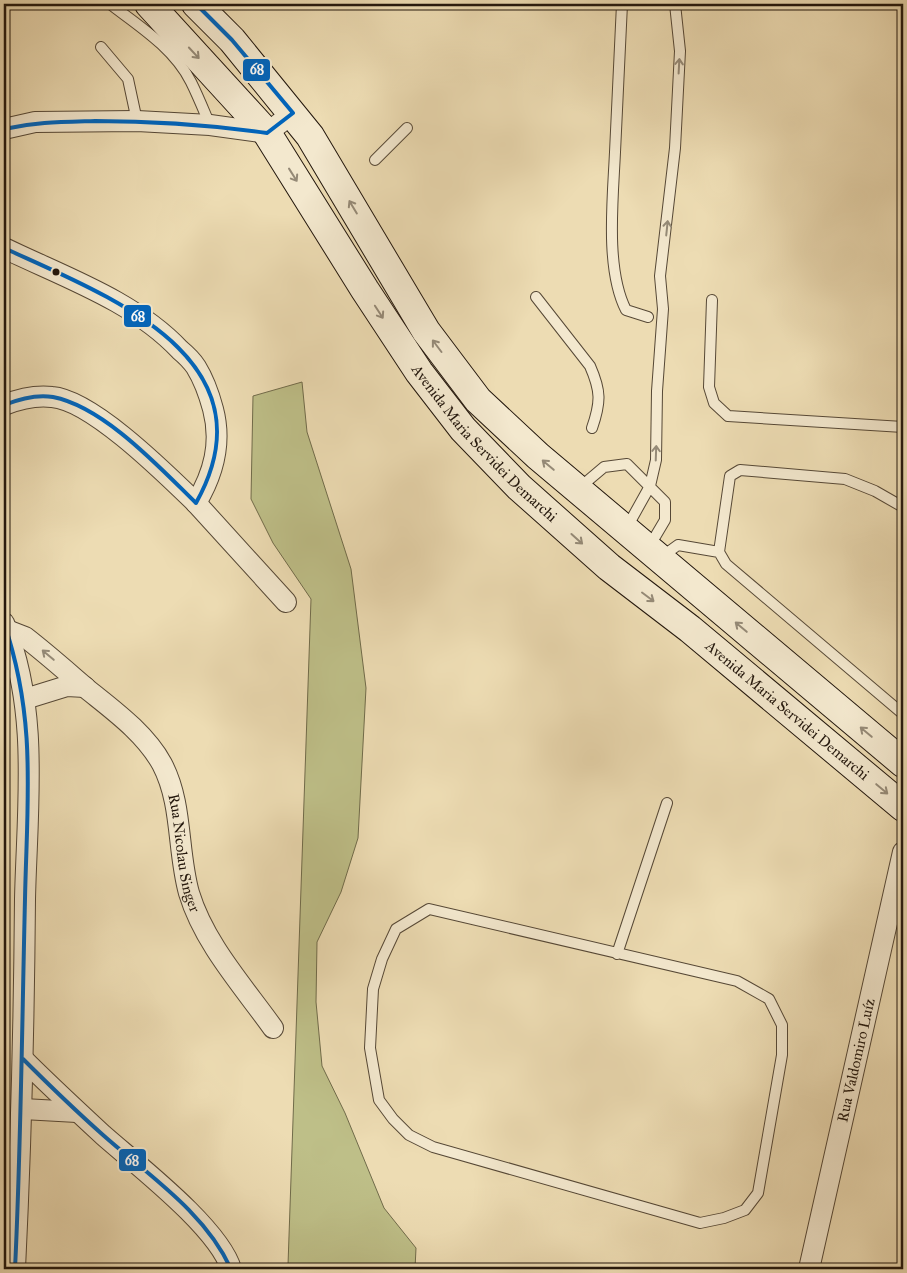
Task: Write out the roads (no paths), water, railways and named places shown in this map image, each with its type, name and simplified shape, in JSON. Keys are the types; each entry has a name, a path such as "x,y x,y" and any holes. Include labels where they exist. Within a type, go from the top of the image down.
{"main road":[{"name":"Avenida Maria Servidei Demarchi","path":"149,4 268,133 360,282 419,372 463,429 519,487 609,567 690,629 903,807"},
{"name":"Avenida Maria Servidei Demarchi","path":"196,4 232,40 310,136 432,339 478,400 577,490 903,763"}],"street":[{"path":"4,129 35,122 137,121 210,125 268,133 293,114"},
{"path":"4,248 132,310 166,335 195,365 208,392 216,422 218,444 213,467 196,502"},
{"path":"4,405 29,398 53,397 75,405 133,445 196,502 286,602"},
{"path":"5,627 21,676 26,699 27,772 23,1108 15,1269"},
{"name":"Rua Nicolau Singer","path":"5,627 25,637 85,687 133,729 161,762 176,805 184,873 198,916 217,949 273,1028"},
{"path":"26,699 67,686 85,687"},
{"name":"Rua Valdomiro Luíz","path":"809,1269 903,852"},
{"path":"23,1059 77,1112 193,1216 223,1251 230,1269"},
{"path":"23,1108 77,1112"}],"lane":[{"path":"110,4 163,45 176,60 190,80 210,125"},
{"path":"622,4 613,217 615,275 618,295 626,310 648,317"},
{"path":"625,530 650,486 656,460 657,391 663,309 660,276 667,232 680,51 675,4"},
{"path":"101,47 128,78 132,87 137,121"},
{"path":"375,160 407,128"},
{"path":"536,298 590,366 596,379 600,393 598,410 592,428"},
{"path":"712,300 709,387 714,403 728,416 903,427"},
{"path":"577,490 604,467 627,464 665,502 665,520 654,554"},
{"path":"903,507 875,491 845,479 740,470 730,476 719,552 726,564 903,714"},
{"path":"654,554 678,545 719,552"},
{"path":"617,954 667,803"},
{"path":"429,909 617,954 737,981 769,999 782,1025 782,1055 758,1193 745,1210 724,1218 700,1223 433,1147 409,1135 379,1100 370,1048 373,990 382,959 396,929 429,909"}]}
